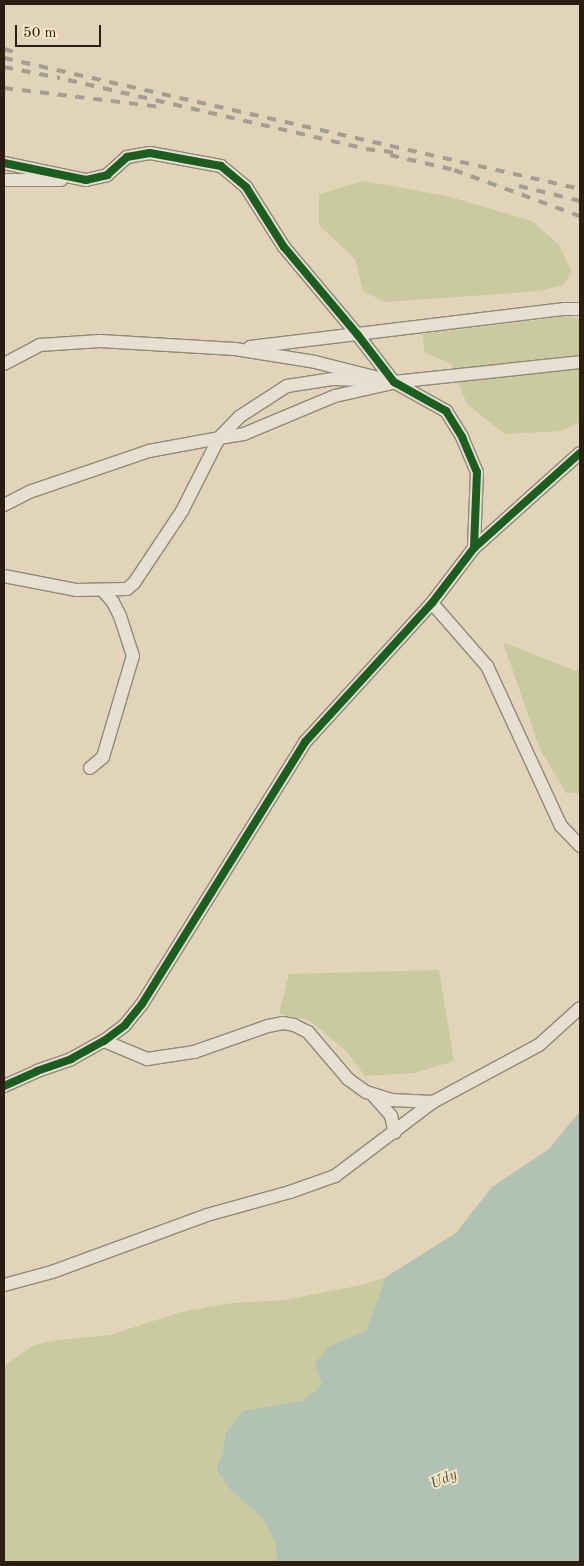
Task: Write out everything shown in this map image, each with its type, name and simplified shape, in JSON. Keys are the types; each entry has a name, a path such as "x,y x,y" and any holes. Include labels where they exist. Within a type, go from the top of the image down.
{"street":[{"path":"4,180 86,180 108,175 127,157 150,153 221,166 246,187 284,247 358,334 394,382"},
{"path":"4,163 86,180"},
{"path":"235,348 565,309 580,309"},
{"path":"4,364 40,345 100,341 235,348 315,362 394,382 446,411 462,437 478,472 474,548"},
{"path":"4,505 32,491 149,451 244,434 335,396 394,382 580,362"},
{"path":"4,576 76,590 102,591 127,589 134,583 182,511 219,438 239,417 287,386 332,378 394,382"},
{"path":"4,1086 37,1070 71,1059 104,1041 125,1025 142,1004 305,742 432,603 474,548 580,452"},
{"path":"90,768 103,757 133,656 120,616 113,602 102,591"},
{"path":"432,603 487,666 561,826 580,846"},
{"path":"4,1285 52,1272 207,1215 290,1192 335,1176 395,1133 433,1102 539,1046 580,1008"},
{"path":"104,1041 148,1059 194,1052 268,1026 283,1023 294,1025 308,1032 348,1079 373,1095 392,1116 395,1133"},
{"path":"373,1095 392,1100 433,1102"}],"green space":[{"path":"363,181 447,196 532,221 559,245 572,272 563,285 540,291 385,302 363,291 355,259 319,225 319,194"},
{"path":"569,316 580,319 580,422 562,431 505,434 467,404 451,364 424,352 423,334"},
{"path":"503,642 576,671 580,667 580,793 566,793 539,747"},
{"path":"439,970 454,1061 415,1073 365,1076 346,1051 309,1020 279,1014 289,974"},
{"path":"386,1277 366,1331 329,1346 322,1384 303,1401 242,1411 225,1434 223,1452 216,1469 232,1492 263,1518 275,1542 277,1562 4,1562 4,1366 34,1345 58,1340 110,1335 181,1312 232,1303 285,1300 362,1285"}],"water":[{"name":"Udy","path":"580,1111 580,1562 277,1562 275,1542 263,1518 232,1492 216,1469 223,1452 225,1434 242,1411 303,1401 322,1384 315,1363 329,1346 366,1331 386,1277 456,1233 492,1187 549,1149"}],"railway":[{"path":"4,49 17,53"},
{"path":"4,58 580,189"},
{"path":"4,67 60,78"},
{"path":"68,80 366,149 397,153"},
{"path":"4,88 160,107"},
{"path":"390,155 454,170 580,216"},
{"path":"519,186 580,201"}],"cycle path":[{"path":"4,163 86,180 107,175 127,157 150,153 221,166 246,187 284,247 357,334 394,382 446,411 462,437 477,472 474,548"},
{"path":"4,1086 37,1071 71,1059 104,1041 125,1025 142,1004 305,742 432,603 474,548 580,453"}]}
